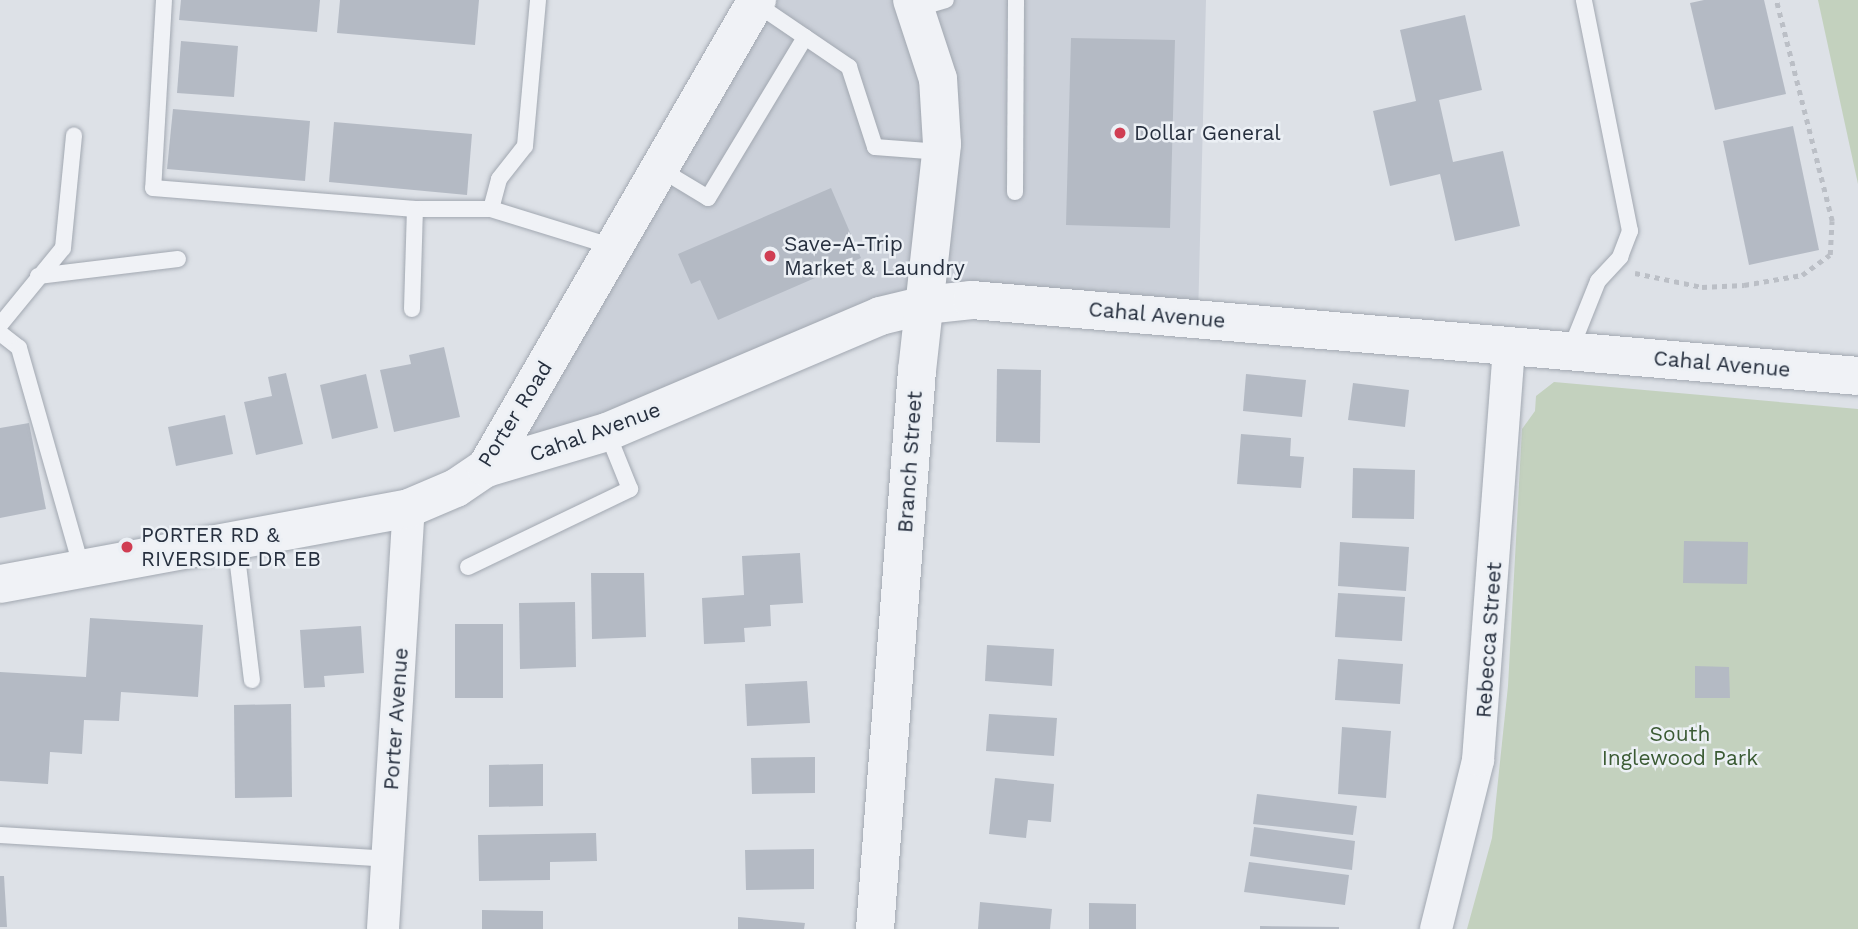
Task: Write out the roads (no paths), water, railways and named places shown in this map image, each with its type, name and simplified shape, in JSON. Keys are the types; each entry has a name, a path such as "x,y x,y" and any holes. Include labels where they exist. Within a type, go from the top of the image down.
{"street":[{"name":"Porter Road","path":"0,584 409,508 456,488 486,468 616,248 756,2"},
{"name":"Branch Street","path":"875,929 925,304 941,152 938,79 924,3"},
{"name":"Cahal Avenue","path":"486,468 607,432 880,316 925,304 972,300 1858,376"},
{"name":"Rebecca Street","path":"1436,929 1478,760 1509,345"},
{"name":"Porter Avenue","path":"383,929 409,508"}],"lane":[{"path":"164,0 153,188 415,209 491,209 616,248"},
{"path":"491,209 499,179 525,146 538,0"},
{"path":"1015,192 1016,0"},
{"path":"1570,351 1598,281 1610,268 1630,232 1584,0"},
{"path":"756,2 849,67 875,147 941,152"},
{"path":"660,169 708,198 806,37"},
{"path":"0,325 62,248 74,136"},
{"path":"412,309 415,209"},
{"path":"38,276 178,259"},
{"path":"0,333 14,341 22,359 82,569"},
{"path":"468,567 630,489 607,432"},
{"path":"235,540 252,680"},
{"path":"0,835 387,859"}],"place":[{"name":"Dollar General","path":"1120,133"},
{"name":"Save-A-Trip Market & Laundry","path":"770,256"},
{"name":"PORTER RD & RIVERSIDE DR EB","path":"127,547"}],"park label":[{"name":"South Inglewood Park","path":"1680,746"}]}
